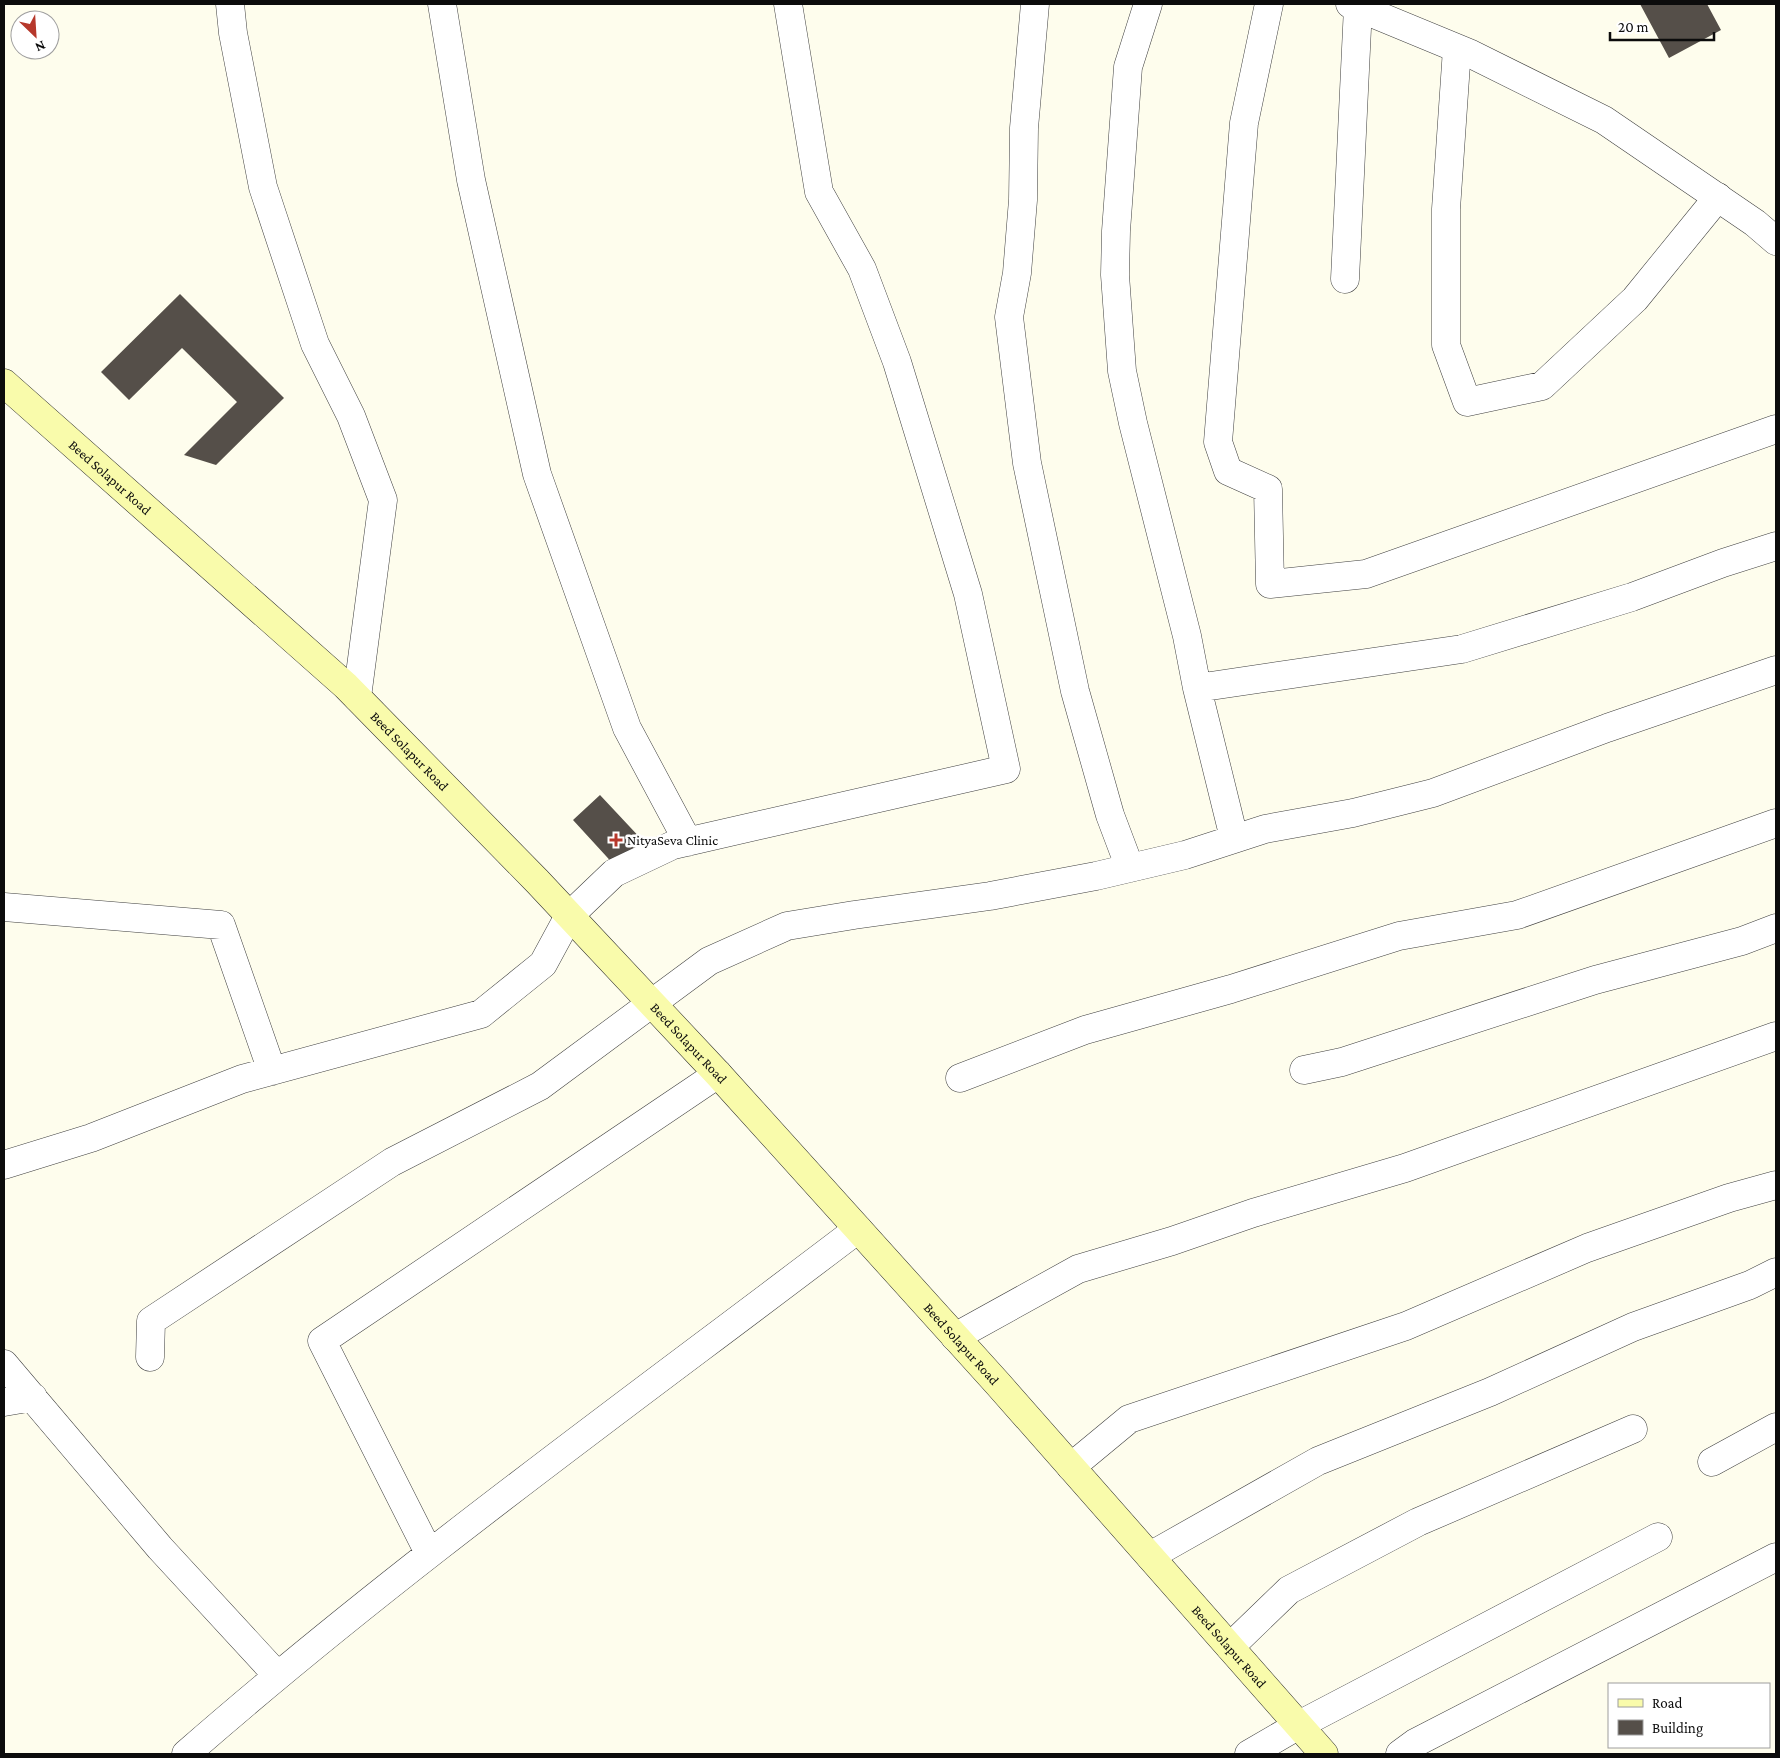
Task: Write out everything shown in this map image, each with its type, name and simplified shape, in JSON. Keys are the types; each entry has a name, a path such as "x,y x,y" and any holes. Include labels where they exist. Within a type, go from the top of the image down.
{"main road":[{"name":"Beed Solapur Road","path":"4,383 357,697 569,916 718,1074 858,1229 1324,1754"}],"street":[{"path":"230,4 233,33 263,187 315,344 351,416 383,500 357,697"},
{"path":"442,4 471,180 537,474 627,728 688,842"},
{"path":"4,1166 91,1138 242,1079 481,1014 543,964 569,916 614,873 674,845 1006,769 968,594 897,362 862,269 819,192 788,4"},
{"path":"1035,4 1024,128 1023,200 1016,273 1009,317 1027,463 1076,691 1110,816 1130,868"},
{"path":"1148,4 1128,67 1115,275 1122,371 1234,838"},
{"path":"1268,4 1244,123 1218,442 1228,471 1268,489 1270,584 1366,574 1776,430"},
{"path":"1345,280 1354,5 1458,49 1604,120 1718,197 1776,241"},
{"path":"1458,49 1446,209 1446,345 1467,402 1542,386 1635,298 1718,197"},
{"path":"1197,688 1462,649 1632,596 1776,546"},
{"path":"150,1356 151,1321 392,1162 540,1086 709,961 787,926 854,914 990,896 1130,868 1185,855 1265,829 1353,813 1433,793 1607,728 1776,670"},
{"path":"960,1078 1085,1030 1231,989 1399,936 1517,914 1776,823"},
{"path":"4,907 221,925 272,1071"},
{"path":"1304,1070 1342,1062 1595,980 1742,940 1776,928"},
{"path":"955,1337 1078,1269 1172,1241 1253,1213 1405,1168 1776,1036"},
{"path":"429,1553 322,1340 718,1074"},
{"path":"1071,1467 1129,1420 1406,1326 1587,1248 1729,1198 1776,1185"},
{"path":"186,1754 277,1675 429,1553 858,1229"},
{"path":"1150,1556 1318,1461 1490,1392 1633,1327 1750,1284 1776,1272"},
{"path":"4,1364 160,1548 277,1675"},
{"path":"4,1402 33,1397"},
{"path":"1712,1462 1776,1427"},
{"path":"1230,1647 1289,1590 1418,1522 1633,1429"},
{"path":"1248,1754 1299,1725 1658,1537"},
{"path":"1400,1754 1415,1743 1776,1557"}],"building":[{"path":"1640,4 1707,4 1721,30 1669,58"},
{"path":"180,294 284,398 216,465 184,455 237,402 182,348 129,400 101,372"},
{"path":"600,795 644,842 617,868 573,820"}],"place":[{"name":"NityaSeva Clinic","path":"616,840"}]}
